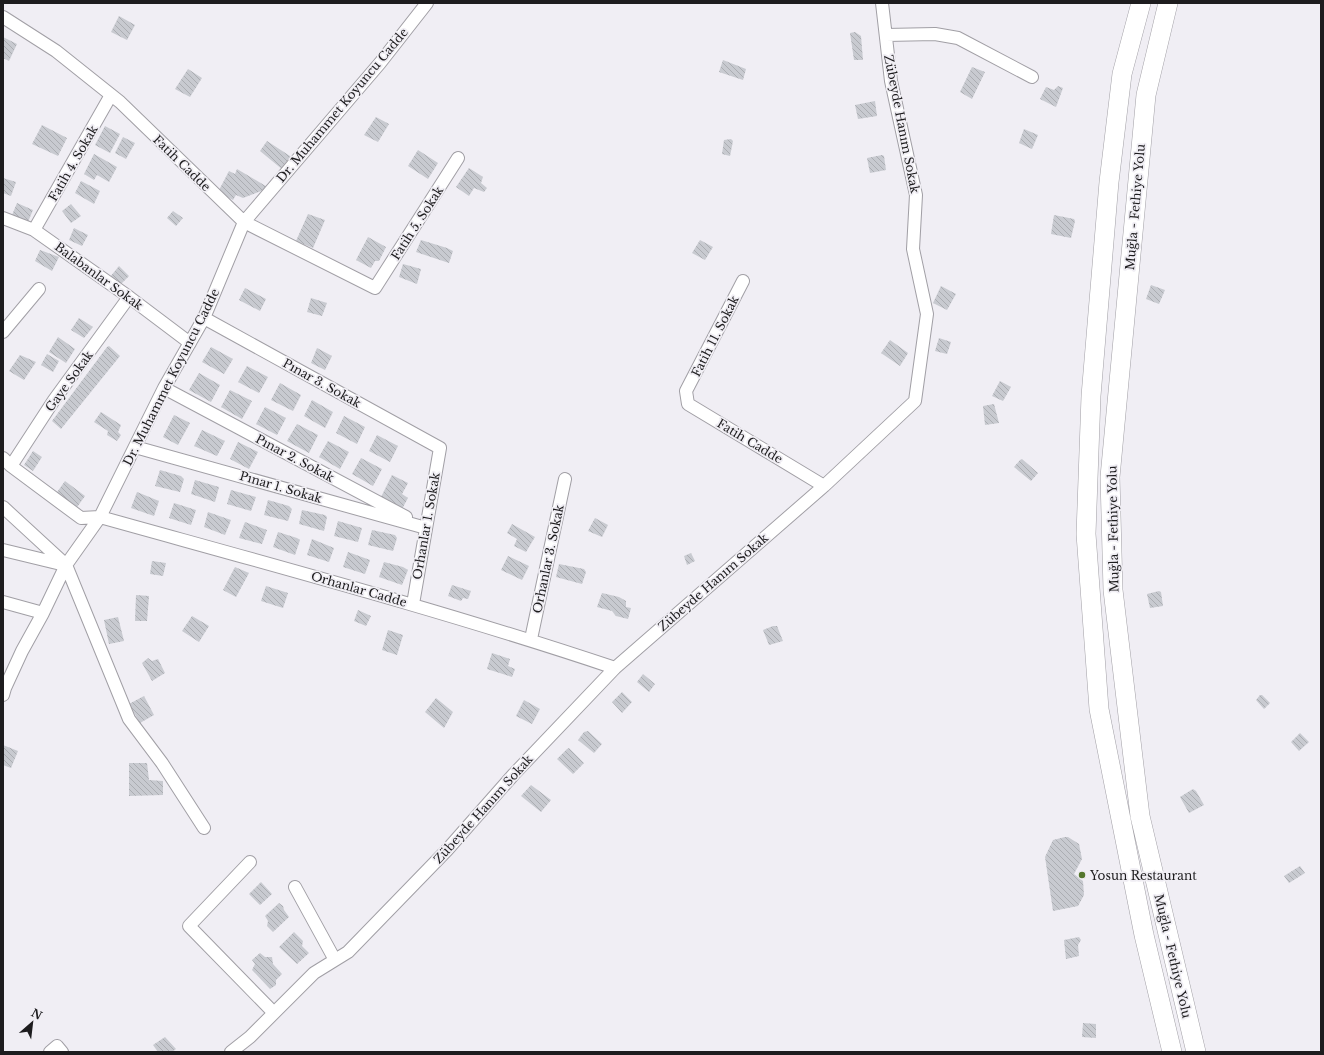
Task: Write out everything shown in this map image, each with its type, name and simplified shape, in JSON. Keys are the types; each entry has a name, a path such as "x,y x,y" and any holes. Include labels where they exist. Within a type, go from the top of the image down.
{"highway":[{"name":"Muğla - Fethiye Yolu","path":"1141,3 1122,74 1109,182 1091,396 1086,534 1099,709 1144,935 1172,1052"},
{"name":"Muğla - Fethiye Yolu","path":"1168,3 1146,95 1144,111 1110,477 1112,590 1140,816 1196,1052"}],"street":[{"name":"Dr. Muhammet Koyuncu Cadde","path":"4,690 22,650 43,613 66,565 100,517 164,388 204,318 244,222 380,63 427,3"},
{"name":"Zübeyde Hanım Sokak","path":"239,1050 314,973 348,952 447,850 514,774 615,668 824,486 915,401 926,314 913,249 916,195 891,80 882,3"},
{"name":"Fatih Cadde","path":"3,17 56,51 111,95 244,222 375,288"},
{"path":"886,35 935,34 958,38 1032,76"},
{"name":"Fatih 4. Sokak","path":"34,230 111,95"},
{"name":"Fatih 5. Sokak","path":"375,288 458,158"},
{"name":"Balabanlar Sokak","path":"3,218 34,230 129,297 190,343"},
{"name":"Fatih 11. Sokak","path":"686,391 743,281"},
{"path":"3,332 39,289"},
{"name":"Gaye Sokak","path":"7,462 129,297"},
{"name":"Pınar 3. Sokak","path":"204,318 440,448"},
{"name":"Pınar 2. Sokak","path":"164,388 426,528"},
{"name":"Fatih Cadde","path":"686,391 688,404 824,486"},
{"name":"Pınar 1. Sokak","path":"135,447 426,528"},
{"name":"Orhanlar 1. Sokak","path":"413,604 440,448"},
{"name":"Orhanlar Cadde","path":"7,462 81,518 100,517 413,604 531,640 615,668"},
{"name":"Orhanlar 3. Sokak","path":"531,640 565,479"},
{"path":"3,507 66,565 129,719 162,763 204,828"},
{"path":"3,550 66,565"},
{"path":"3,602 43,613"},
{"path":"250,862 189,926 274,1014"},
{"path":"295,887 336,960"}],"building":[{"path":"119,16 135,25 127,40 111,32"},
{"path":"855,32 861,36 863,60 854,60 850,33"},
{"path":"3,37 17,44 9,61 3,58"},
{"path":"723,60 746,69 743,80 719,72"},
{"path":"972,67 985,72 972,99 960,92"},
{"path":"188,69 202,78 190,97 175,89"},
{"path":"1058,86 1063,88 1056,107 1040,99 1046,87 1054,90"},
{"path":"875,101 877,116 858,119 855,105"},
{"path":"376,117 389,124 378,142 364,135"},
{"path":"42,125 67,138 58,156 32,144"},
{"path":"105,126 120,134 110,153 95,145"},
{"path":"1024,129 1038,135 1032,149 1019,143"},
{"path":"123,137 135,143 126,159 115,153"},
{"path":"731,139 733,141 730,156 722,154 724,140"},
{"path":"267,141 293,158 283,170 260,151"},
{"path":"418,150 438,163 428,179 408,166"},
{"path":"94,154 117,167 109,182 97,175 94,180 84,174"},
{"path":"882,155 884,156 886,170 870,173 867,158"},
{"path":"469,168 483,177 481,183 487,188 484,192 474,188 469,196 456,187"},
{"path":"237,169 269,188 243,198 236,195 233,200 218,192 229,171 235,174"},
{"path":"3,178 16,182 11,196 3,193"},
{"path":"81,181 100,191 94,204 75,193"},
{"path":"17,203 33,210 28,222 12,215"},
{"path":"71,204 81,216 71,223 62,211"},
{"path":"173,211 183,218 176,226 167,218"},
{"path":"308,214 325,220 313,248 296,241"},
{"path":"1054,215 1074,219 1075,221 1071,238 1051,234"},
{"path":"74,228 88,235 82,246 69,240"},
{"path":"368,237 386,247 379,261 375,261 371,268 356,260"},
{"path":"421,240 453,251 449,263 416,252"},
{"path":"700,240 713,247 705,260 692,253"},
{"path":"40,250 59,257 52,271 35,261"},
{"path":"403,264 421,269 417,284 399,277"},
{"path":"119,266 129,276 120,285 110,277"},
{"path":"1151,285 1165,290 1159,304 1146,299"},
{"path":"941,286 956,294 947,310 933,303"},
{"path":"245,288 266,299 260,311 239,300"},
{"path":"311,298 327,303 322,316 307,312"},
{"path":"79,318 93,327 84,338 71,330"},
{"path":"58,337 75,349 66,363 49,352"},
{"path":"939,338 951,342 947,354 935,351"},
{"path":"890,340 908,353 900,366 881,353"},
{"path":"109,346 120,356 61,429 52,421"},
{"path":"211,347 233,359 224,374 202,362"},
{"path":"317,348 332,356 325,370 311,363"},
{"path":"47,354 59,361 53,372 41,365"},
{"path":"20,355 36,362 24,380 9,371"},
{"path":"247,366 268,377 259,393 238,382"},
{"path":"199,373 220,385 211,402 189,390"},
{"path":"1000,381 1011,387 1003,401 992,396"},
{"path":"280,383 301,395 293,411 271,400"},
{"path":"230,390 252,401 242,419 221,407"},
{"path":"312,400 333,412 325,428 304,416"},
{"path":"994,404 999,423 985,425 983,406"},
{"path":"265,407 286,418 277,435 256,424"},
{"path":"101,412 121,425 118,432 121,435 117,441 107,435 108,431 94,422"},
{"path":"174,415 190,423 178,445 163,437"},
{"path":"344,416 365,427 357,444 336,433"},
{"path":"297,424 318,435 309,453 287,441"},
{"path":"202,430 225,441 217,456 194,446"},
{"path":"377,435 398,446 390,462 369,451"},
{"path":"328,441 349,452 340,469 319,457"},
{"path":"238,442 258,452 249,469 230,459"},
{"path":"33,451 42,457 33,471 24,465"},
{"path":"361,458 382,469 373,486 352,474"},
{"path":"1022,459 1038,473 1031,481 1014,467"},
{"path":"160,470 181,476 184,479 180,492 155,486"},
{"path":"392,475 408,483 402,494 408,498 402,509 381,497"},
{"path":"195,480 219,487 215,502 191,494"},
{"path":"65,481 85,496 75,510 55,495"},
{"path":"231,490 256,497 251,511 227,504"},
{"path":"137,492 159,501 154,516 131,508"},
{"path":"268,500 289,506 292,509 288,521 264,515"},
{"path":"174,503 196,510 191,525 169,518"},
{"path":"302,510 325,515 327,517 324,531 299,524"},
{"path":"208,512 231,520 225,535 204,527"},
{"path":"595,518 608,525 602,537 588,531"},
{"path":"338,521 362,528 358,542 334,536"},
{"path":"245,522 267,530 262,544 239,538"},
{"path":"512,524 535,537 526,552 514,546 517,539 507,533"},
{"path":"372,530 395,535 397,538 393,551 368,545"},
{"path":"278,532 300,540 295,555 273,547"},
{"path":"312,539 334,548 329,562 307,555"},
{"path":"348,552 370,560 365,574 343,567"},
{"path":"691,553 695,561 687,565 684,556"},
{"path":"508,556 529,566 522,580 501,570"},
{"path":"152,561 166,563 163,576 150,574"},
{"path":"384,562 403,567 408,570 402,585 379,577"},
{"path":"559,564 584,569 586,572 582,584 556,577"},
{"path":"235,567 249,573 236,597 223,590"},
{"path":"452,585 471,591 468,599 463,598 461,601 448,596"},
{"path":"266,586 288,593 283,608 261,601"},
{"path":"1159,591 1161,592 1163,606 1150,608 1147,594"},
{"path":"602,593 619,597 626,601 626,607 631,608 628,619 616,616 612,611 597,607"},
{"path":"136,595 149,596 147,621 135,621"},
{"path":"358,610 371,616 366,626 354,621"},
{"path":"192,616 209,626 199,642 182,631"},
{"path":"118,617 124,641 109,644 104,620"},
{"path":"777,626 783,641 769,645 763,630"},
{"path":"388,630 403,635 397,655 382,650"},
{"path":"492,653 510,659 508,666 515,669 512,677 487,669"},
{"path":"148,658 152,661 158,659 165,673 152,681 142,663"},
{"path":"643,674 655,684 649,692 637,682"},
{"path":"622,692 632,702 622,713 612,702"},
{"path":"1260,695 1262,695 1270,703 1264,709 1256,700"},
{"path":"144,696 154,715 140,723 129,704"},
{"path":"436,698 453,712 444,728 425,712"},
{"path":"524,700 540,709 532,724 516,716"},
{"path":"588,731 602,744 594,753 578,740 584,732"},
{"path":"1300,733 1309,742 1299,751 1291,742"},
{"path":"3,745 18,751 11,768 3,765"},
{"path":"569,748 584,763 573,774 557,759"},
{"path":"129,763 147,763 149,780 163,781 163,795 129,796"},
{"path":"531,785 551,800 541,812 521,796"},
{"path":"1193,789 1196,791 1204,805 1189,813 1180,797"},
{"path":"1068,837 1079,844 1082,859 1074,874 1083,881 1084,895 1078,906 1053,911 1045,857 1053,840"},
{"path":"1300,866 1305,873 1289,883 1284,876"},
{"path":"261,882 272,894 260,905 249,894"},
{"path":"279,903 283,906 289,917 273,932 267,926 268,921 265,916"},
{"path":"294,932 303,941 302,946 309,953 297,964 279,947"},
{"path":"1079,937 1081,940 1078,945 1079,956 1066,959 1064,940"},
{"path":"260,953 265,957 272,957 273,964 282,974 276,980 276,985 270,989 252,970 255,964 252,960"},
{"path":"1083,1023 1096,1024 1096,1038 1082,1037"},
{"path":"165,1037 176,1049 172,1052 158,1052 153,1045"}],"place":[{"name":"Yosun Restaurant","path":"1082,875"}]}
